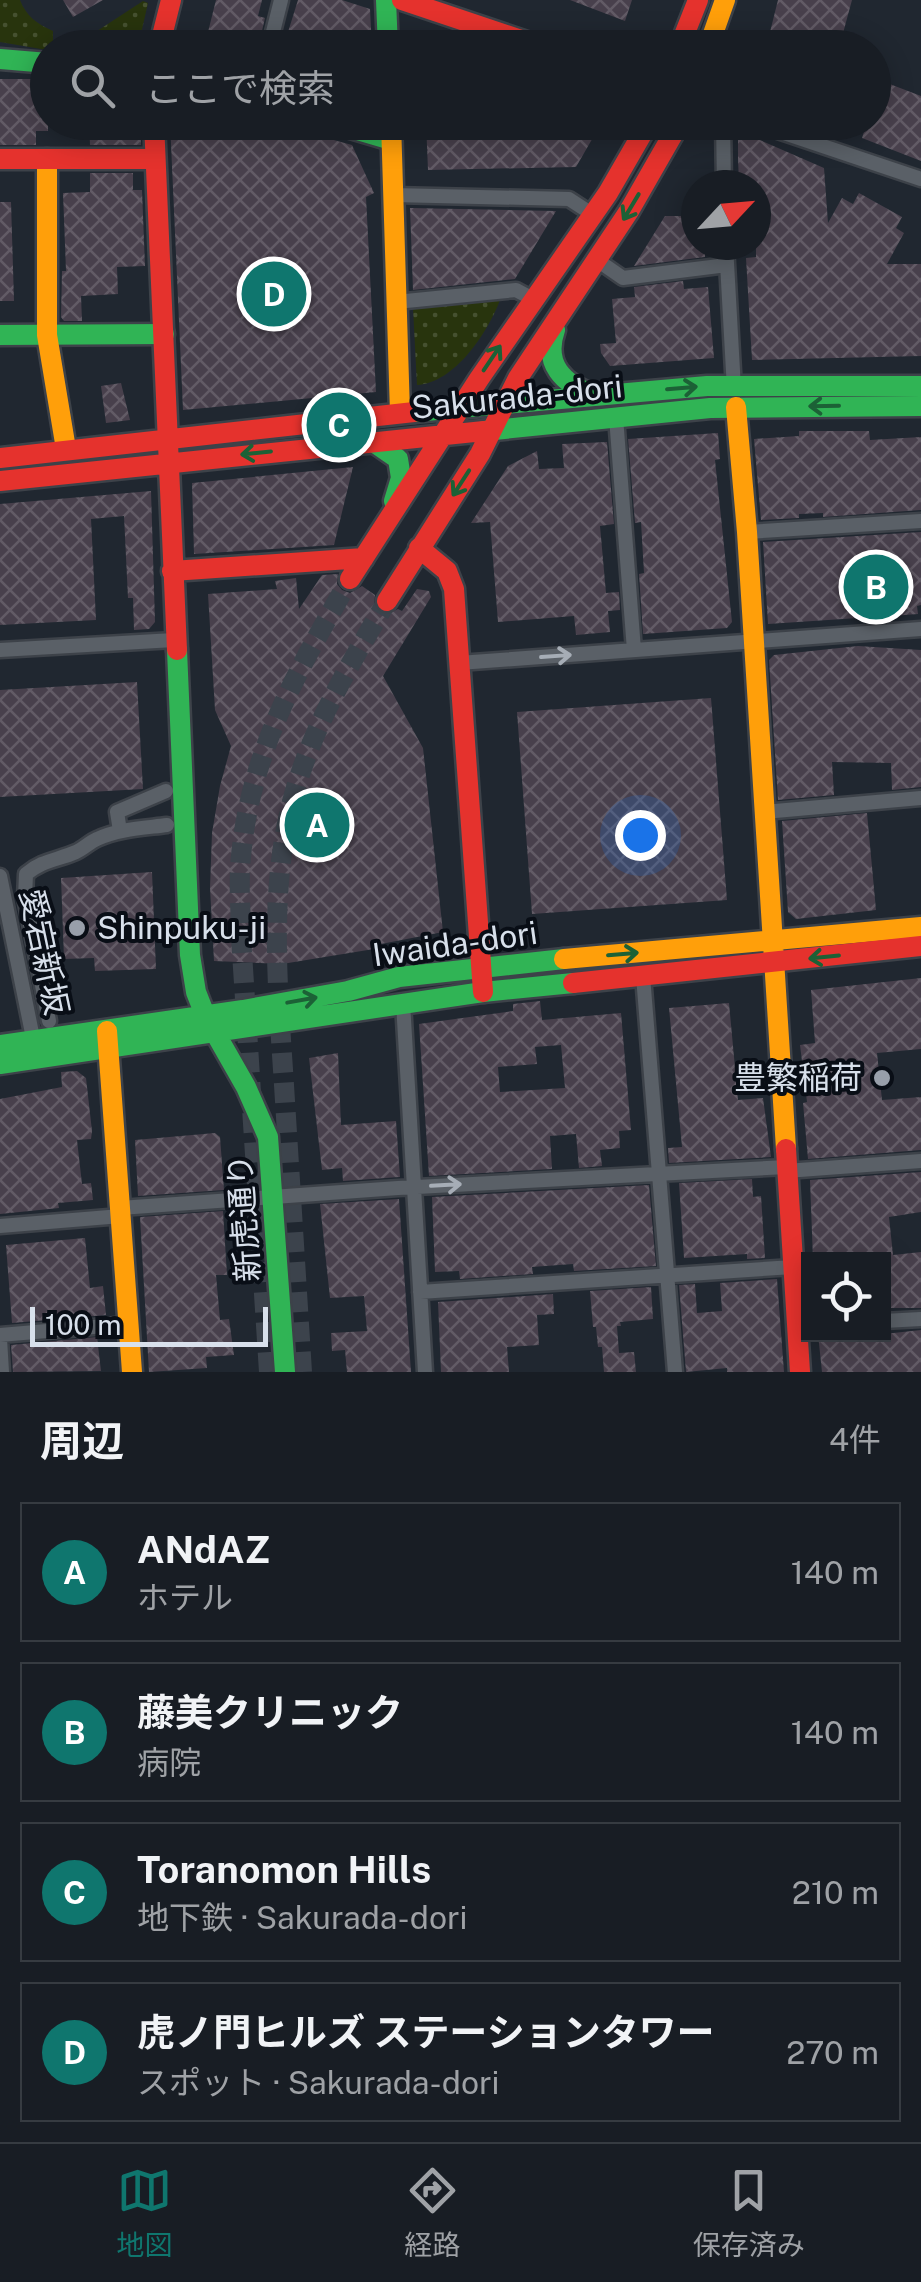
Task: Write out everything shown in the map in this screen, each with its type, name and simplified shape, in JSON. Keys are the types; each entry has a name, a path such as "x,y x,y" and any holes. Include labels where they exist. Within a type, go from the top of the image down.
{"main road":[{"path":"163,30 171,0"},
{"path":"386,0 387,30"},
{"path":"402,0 491,30"},
{"path":"687,30 698,0"},
{"path":"714,30 725,0"},
{"path":"0,59 30,62"},
{"name":"新虎通り","path":"154,140 190,956 196,992 246,1086 270,1148 284,1372"},
{"path":"391,140 400,413"},
{"path":"350,579 638,140"},
{"path":"387,601 480,454 504,404 669,140"},
{"path":"0,159 155,158"},
{"path":"48,159 48,335 66,449"},
{"path":"568,301 549,342 552,365 563,382 596,396"},
{"path":"0,336 164,334"},
{"name":"Sakurada-dori","path":"0,480 616,417 735,397 921,386"},
{"name":"Sakurada-dori","path":"0,458 400,413 596,396 735,397 921,406"},
{"path":"735,397 786,1169 801,1315"},
{"path":"371,441 395,454 402,470 386,522"},
{"path":"419,548 447,571 454,589 483,992"},
{"path":"172,571 364,558"},
{"name":"Iwaida-dori","path":"0,1064 108,1039 643,976 921,927"},
{"name":"Iwaida-dori","path":"210,1024 399,977 480,966 921,946"},
{"name":"Iwaida-dori","path":"0,1044 33,1038 108,1039"},
{"path":"108,1039 132,1372"},
{"path":"800,1372 802,1342"}],"street":[{"path":"274,30 281,0"},
{"path":"723,140 724,170"},
{"path":"805,140 921,179"},
{"path":"393,195 570,199 592,214"},
{"path":"597,260 623,278 727,265"},
{"path":"727,260 735,397"},
{"path":"396,302 516,290 533,299"},
{"path":"616,417 634,650"},
{"path":"746,532 921,522"},
{"path":"459,663 921,629"},
{"path":"0,650 174,640"},
{"path":"120,832 117,812 166,791"},
{"path":"764,812 921,798"},
{"path":"49,1021 25,898 26,874 35,866 56,856 72,854 95,840 167,825"},
{"name":"愛宕新坂","path":"0,876 33,1038"},
{"path":"643,976 675,1372"},
{"path":"404,1004 424,1372"},
{"path":"0,1226 273,1196 921,1161"},
{"path":"420,1292 793,1266"},
{"path":"891,1321 921,1319"},
{"path":"2,1372 0,1336 128,1324"}],"green space":[{"path":"0,0 20,0 33,19 51,30 30,30 30,47 0,42"},
{"path":"143,1 148,3 142,30 99,30"},
{"path":"500,300 478,340 457,366 431,382 417,385 413,308"}],"building":[{"path":"63,0 103,0 73,17"},
{"path":"216,0 262,0 258,16 265,18 262,30 208,30"},
{"path":"298,0 342,0 370,9 371,30 289,30"},
{"path":"570,0 632,0 625,21"},
{"path":"778,0 852,0 844,30 770,30"},
{"path":"0,79 30,79 30,140 36,140 36,145 0,145"},
{"path":"891,85 921,96 921,161 867,140 891,140"},
{"path":"90,140 141,140 141,145 90,145"},
{"path":"171,140 334,140 352,145 374,193 366,197 376,392 183,410"},
{"path":"427,140 592,140 576,167 428,170"},
{"path":"738,140 760,140 824,168 828,223 842,198 853,204 859,193 902,217 896,228 904,233 887,264 921,264 921,356 752,360 746,260 771,260 771,170 739,170"},
{"path":"90,173 133,173 133,190 142,190 145,266 117,267 118,294 81,296 82,321 64,321 63,193 90,192"},
{"path":"0,202 11,202 14,301 0,301"},
{"path":"410,208 556,211 515,279 413,290"},
{"path":"665,216 681,216 681,260 634,266"},
{"path":"683,281 684,289 708,287 714,358 610,366 600,344 616,343 612,299 635,297 634,287"},
{"path":"121,383 130,420 106,423 101,386"},
{"path":"799,431 869,431 870,440 921,437 921,510 823,517 823,513 799,514 799,518 761,520 754,439 799,436"},
{"path":"718,433 720,459 715,460 732,622 727,628 643,634 641,522 635,523 628,439"},
{"path":"607,442 614,524 600,526 606,593 619,592 620,610 608,611 610,632 576,635 574,616 498,622 490,522 471,523 508,466 537,451 539,469 564,468 562,444"},
{"path":"353,467 334,545 194,554 192,483"},
{"path":"151,491 155,622 149,629 134,630 133,598 128,598 124,516 91,519 96,620 0,625 0,504"},
{"path":"921,532 918,614 892,616 892,606 858,608 858,618 768,624 763,542"},
{"path":"338,574 337,584 342,590 350,593 362,586 375,595 374,606 385,615 402,611 417,589 429,591 431,597 383,676 423,748 443,932 381,944 380,948 282,964 214,961 212,833 231,746 215,710 208,594 277,589 275,581 296,578 299,609 322,575"},
{"path":"858,646 921,650 921,787 892,790 891,763 832,762 834,795 778,800 769,660 774,655"},
{"path":"137,682 143,789 0,797 0,690"},
{"path":"711,698 727,900 532,914 517,712"},
{"path":"867,813 876,910 796,919 788,912 782,821"},
{"path":"152,872 156,969 95,971 94,958 64,959 61,878"},
{"path":"921,978 921,1049 877,1053 882,1100 921,1097 921,1150 808,1159 800,1045 815,1043 811,990"},
{"path":"540,1001 542,1020 621,1013 631,1130 619,1131 620,1148 600,1150 602,1166 579,1168 576,1134 550,1136 552,1169 429,1176 419,1024 513,1011 513,1004","holes":["561,1045 565,1088 500,1092 498,1067 537,1064 535,1047"]},
{"path":"729,1003 738,1100 763,1098 771,1157 669,1163 668,1148 682,1147 669,1008"},
{"path":"338,1053 341,1125 396,1121 400,1177 343,1181 342,1168 322,1170 309,1058"},
{"path":"77,1071 86,1078 92,1131 91,1139 77,1140 82,1184 91,1183 93,1200 0,1214 0,1099 62,1087 61,1072"},
{"path":"215,1133 220,1137 224,1190 138,1196 135,1140"},
{"path":"921,1172 921,1212 889,1217 893,1255 921,1252 921,1308 891,1308 891,1252 813,1252 810,1180"},
{"path":"752,1179 753,1197 761,1196 765,1258 747,1259 747,1254 684,1258 679,1183"},
{"path":"649,1185 656,1266 574,1271 573,1264 532,1267 533,1274 460,1279 459,1271 435,1272 432,1197"},
{"path":"399,1199 411,1372 347,1372 345,1350 332,1351 331,1333 367,1331 364,1296 330,1298 320,1204"},
{"path":"223,1211 227,1275 216,1275 220,1320 229,1319 234,1355 206,1357 207,1368 149,1372 140,1217"},
{"path":"85,1238 90,1288 103,1286 106,1315 12,1323 6,1245"},
{"path":"777,1279 784,1372 727,1372 727,1368 686,1372 679,1285 695,1284 697,1313 722,1311 720,1283"},
{"path":"651,1287 653,1319 620,1322 621,1326 617,1326 619,1353 634,1352 636,1372 604,1372 602,1347 598,1347 593,1327 590,1291"},
{"path":"553,1294 554,1314 537,1315 539,1345 507,1347 509,1372 441,1372 438,1302"},
{"path":"921,1330 921,1372 822,1372 819,1342 891,1342 891,1333"},
{"path":"97,1337 101,1371 13,1372 11,1345"}],"tunnel":[{"path":"269,1372 240,869 253,790 277,717 350,579"},
{"path":"302,1372 278,977 280,868 293,798 310,746 387,601"}],"traffic: fast":[{"path":"386,0 387,30"},
{"path":"0,59 30,62"},
{"path":"555,330 552,353 558,371 573,385 594,395"},
{"path":"0,335 164,334"},
{"path":"414,412 707,386 921,386"},
{"path":"484,431 710,408 921,406"},
{"path":"372,441 398,459 401,478 394,501"},
{"path":"177,650 190,955 196,992 205,1015 246,1087 268,1137 285,1372"},
{"path":"0,1045 243,1010 348,991 399,977 564,959"},
{"path":"0,1064 483,992 573,983"}],"traffic: slow":[{"path":"714,30 725,0"},
{"path":"392,140 400,413"},
{"path":"47,159 47,335 66,449"},
{"path":"736,407 786,1149"},
{"path":"564,959 921,927"},
{"path":"107,1031 132,1372"}],"traffic: jam":[{"path":"164,30 171,0"},
{"path":"402,0 491,30"},
{"path":"686,30 698,0"},
{"path":"155,140 177,650"},
{"path":"350,579 479,379 608,193 639,140"},
{"path":"387,601 480,454 518,378 629,211 670,140"},
{"path":"0,159 155,159"},
{"path":"0,458 414,412"},
{"path":"0,481 484,431"},
{"path":"419,548 447,571 454,589 483,992"},
{"path":"172,571 364,558"},
{"path":"573,983 921,946"},
{"path":"786,1149 800,1372"}],"place":[{"name":"虎ノ門ヒルズ ステーションタワー","path":"274,294"},
{"name":"Toranomon Hills","path":"339,425"},
{"name":"藤美クリニック","path":"876,587"},
{"name":"ANdAZ","path":"317,825"},
{"name":"Shinpuku-ji","path":"77,928"},
{"name":"豊繁稲荷","path":"882,1078"}]}
